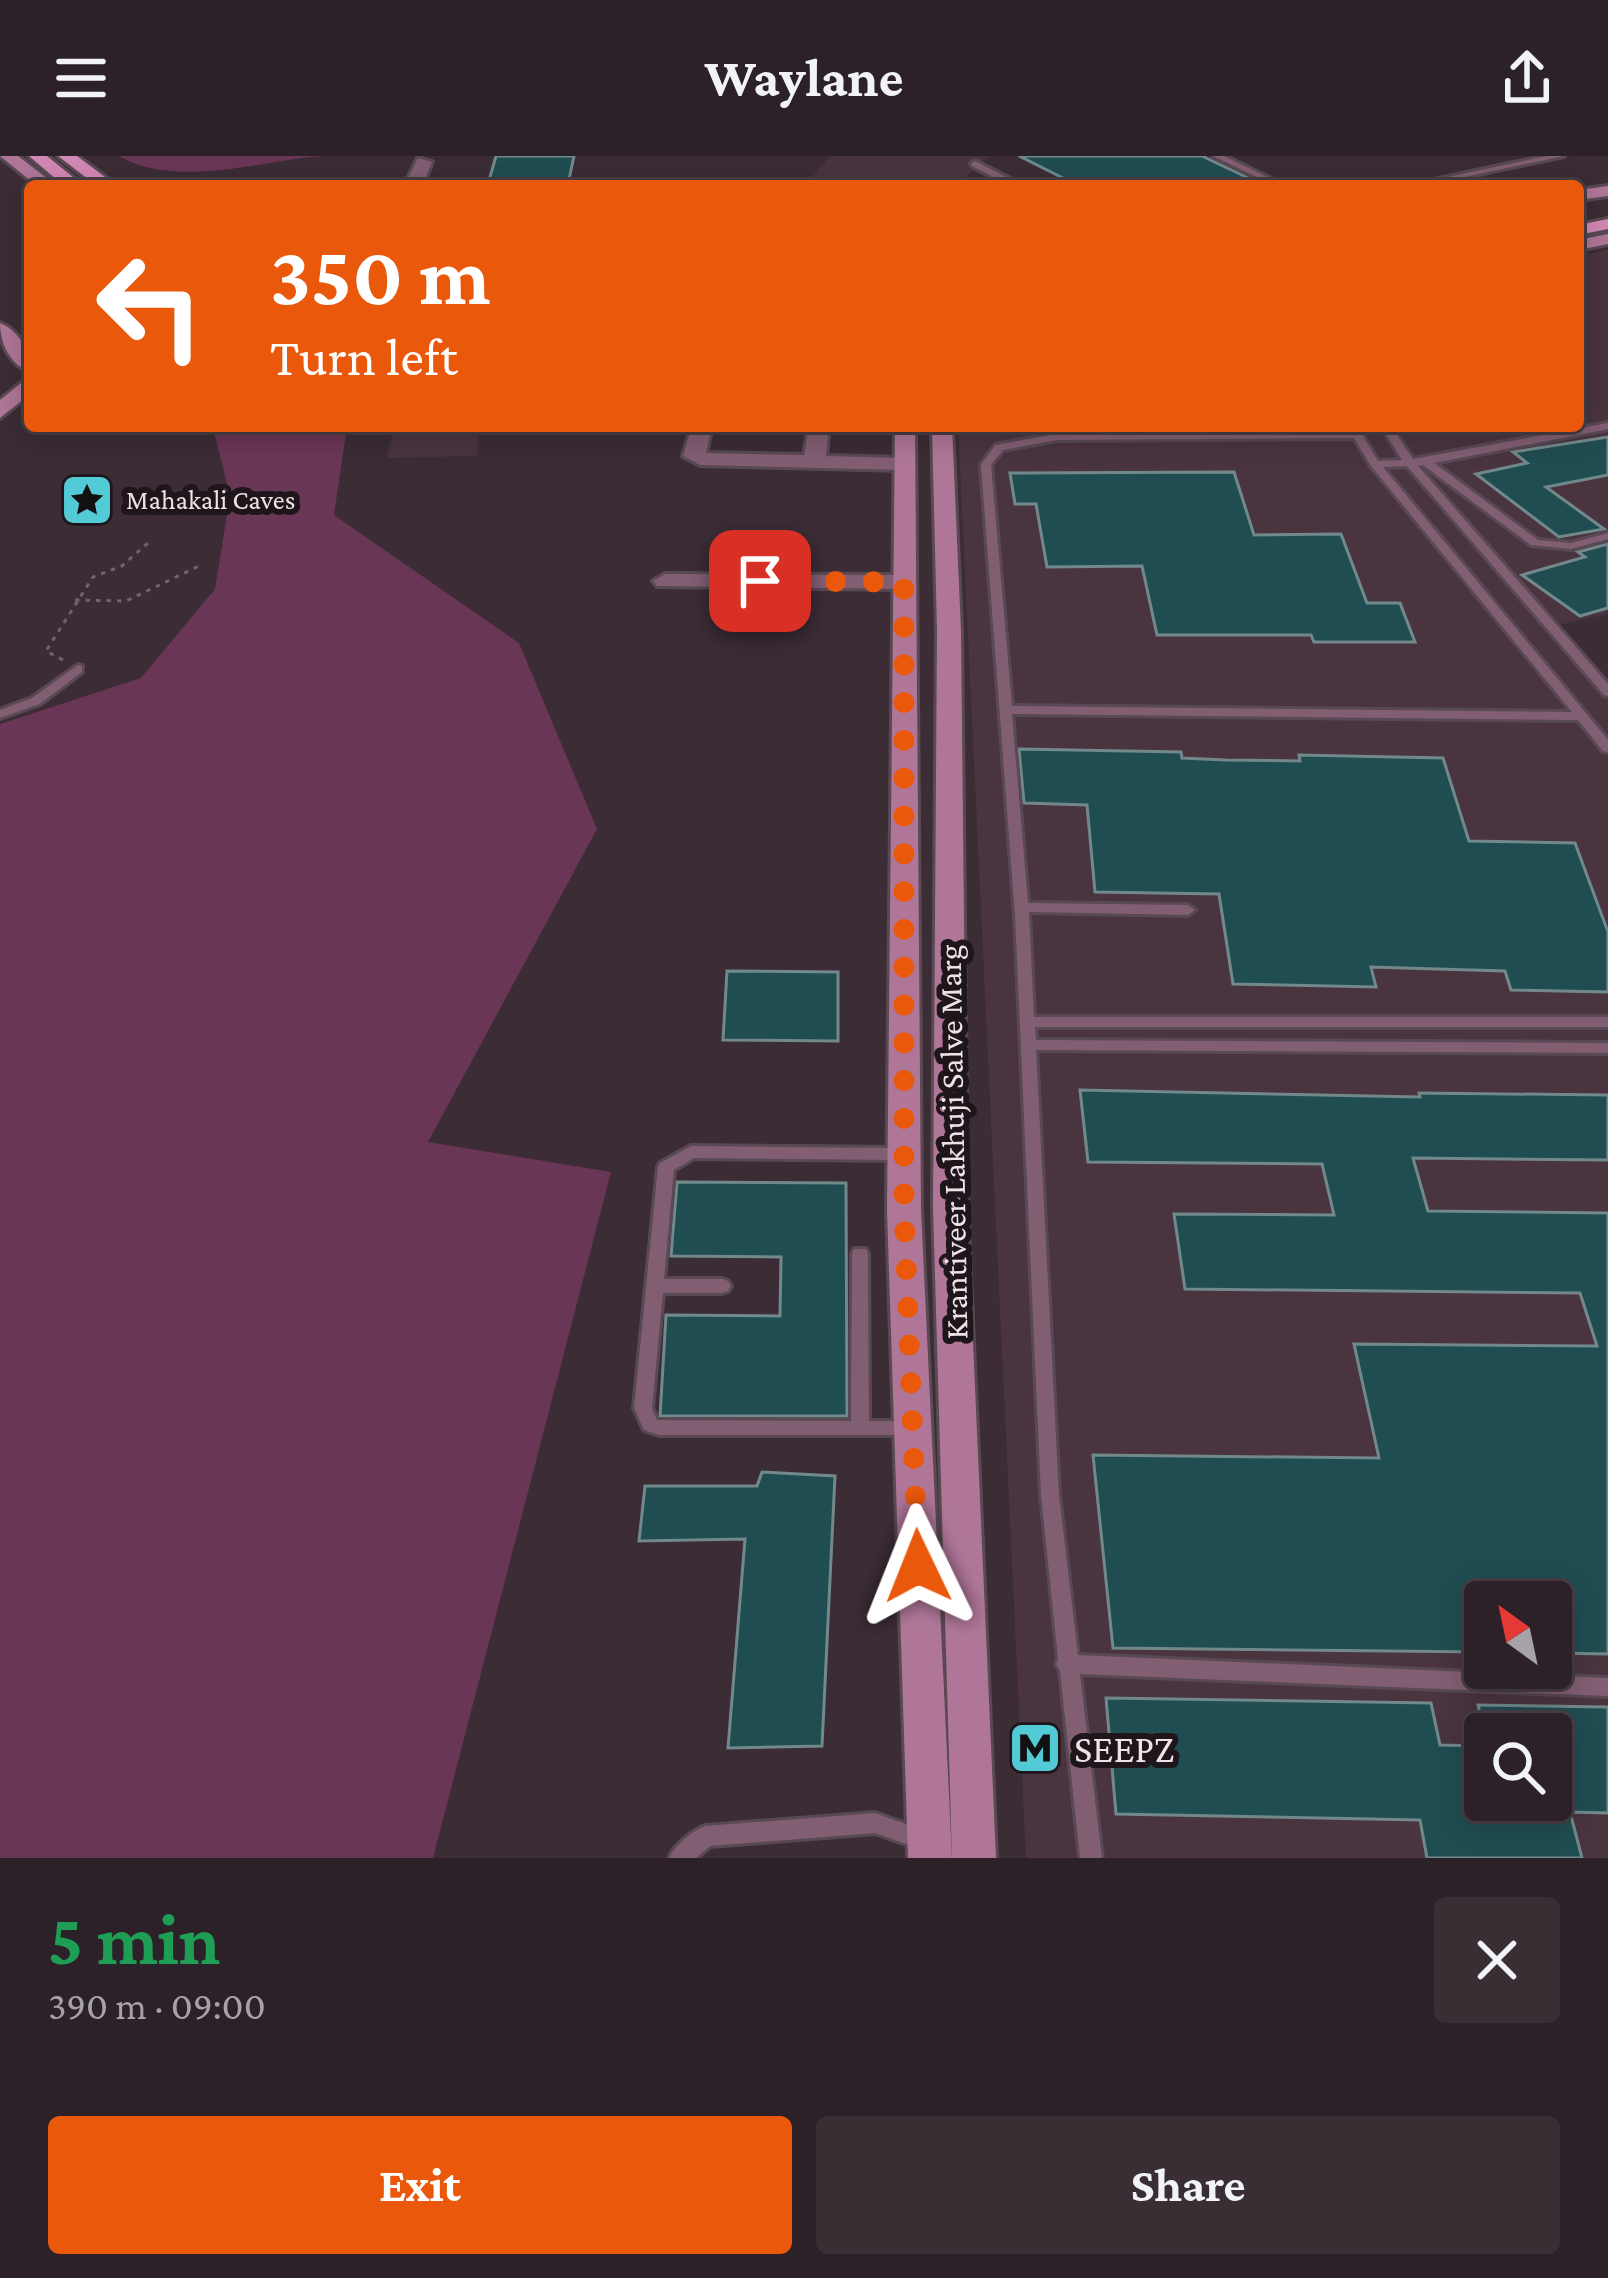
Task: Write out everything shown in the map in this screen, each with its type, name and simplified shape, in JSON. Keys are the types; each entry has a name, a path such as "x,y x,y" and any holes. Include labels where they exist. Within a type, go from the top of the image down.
{"main road":[{"path":"7,156 40,180"},
{"path":"37,156 67,180"},
{"path":"67,156 100,180"},
{"path":"0,329 24,358"},
{"path":"0,412 24,388"},
{"name":"Krantiveer Lakhuji Salve Marg","path":"905,432 904,1210 930,1850"},
{"name":"Krantiveer Lakhuji Salve Marg","path":"942,432 949,654 950,1208 974,1852"},
{"path":"904,1210 950,1208"}],"street":[{"path":"416,180 424,162"},
{"path":"701,432 698,459 903,464"},
{"path":"814,462 818,432"},
{"path":"665,581 904,582"}],"lane":[{"path":"1217,156 1269,180"},
{"path":"1439,180 1560,156"},
{"path":"975,164 1006,180"},
{"path":"1091,1858 1050,1495 1022,908 986,465 999,447 1057,436 1256,432"},
{"path":"1356,432 1375,464 1608,748"},
{"path":"1390,432 1409,463 1608,692"},
{"path":"1375,464 1425,462 1578,432"},
{"path":"1425,462 1535,543 1571,546 1608,536"},
{"path":"0,714 35,700 78,669"},
{"path":"1006,710 1582,716"},
{"path":"1022,908 1188,910"},
{"path":"1028,1022 1608,1022"},
{"path":"1030,1045 1608,1048"},
{"path":"904,1154 681,1156 666,1167 643,1408 650,1425 913,1428"},
{"path":"860,1254 860,1428"},
{"path":"654,1286 722,1286"},
{"path":"1066,1664 1608,1687"},
{"path":"680,1858 706,1836 875,1823 930,1850 974,1852"}],"path":[{"path":"78,669 46,651 93,577 122,566 149,542"},
{"path":"75,600 126,601 199,566"}],"shaded area":[{"path":"119,156 321,156 191,172 141,166"},
{"path":"831,156 988,156 963,180 809,180"},
{"name":"SEEPZ","path":"1608,250 1608,614 1558,625 1608,684 1608,1858 1026,1858 958,432 1584,432 1584,255"},
{"path":"214,432 346,432 334,515 519,643 597,829 428,1142 611,1172 433,1858 0,1858 0,724 141,678 215,589 230,496"},
{"path":"393,432 479,432 477,456 387,458"}],"building":[{"path":"496,156 574,156 569,180 489,180"},
{"path":"1019,156 1202,156 1252,180 1067,180"},
{"path":"1608,437 1608,475 1546,487 1604,529 1559,537 1476,474 1527,463 1513,452"},
{"path":"1234,472 1254,535 1341,534 1367,603 1400,603 1415,642 1314,642 1311,635 1157,635 1142,566 1047,567 1036,504 1015,504 1010,473"},
{"path":"1608,544 1608,608 1580,616 1522,575 1585,557 1578,552"},
{"path":"1019,749 1181,752 1182,758 1226,760 1300,761 1299,755 1443,758 1469,841 1575,843 1608,932 1608,992 1511,990 1505,971 1371,967 1376,987 1233,984 1219,894 1095,892 1087,805 1024,803"},
{"path":"727,971 838,972 838,1041 723,1040"},
{"path":"1080,1090 1420,1097 1419,1093 1608,1095 1608,1160 1413,1158 1428,1211 1608,1213 1608,1654 1572,1653 1572,1581 1464,1581 1464,1652 1113,1648 1093,1455 1379,1458 1354,1344 1597,1346 1580,1293 1185,1289 1174,1214 1334,1215 1322,1164 1088,1162"},
{"path":"677,1182 846,1183 847,1416 660,1416 666,1315 780,1316 781,1257 671,1256"},
{"path":"762,1472 835,1476 822,1746 728,1748 745,1539 639,1541 645,1486 757,1486"},
{"path":"1106,1698 1431,1703 1440,1745 1464,1746 1464,1821 1572,1820 1582,1858 1427,1858 1420,1820 1116,1814"},
{"path":"1478,1705 1608,1707 1608,1813 1572,1812 1572,1713 1480,1713"}],"place":[{"name":"Mahakali Caves","path":"87,500"},
{"name":"SEEPZ","path":"1035,1748"}],"route":[{"path":"760,581 904,582 904,1210 918,1566"}]}
